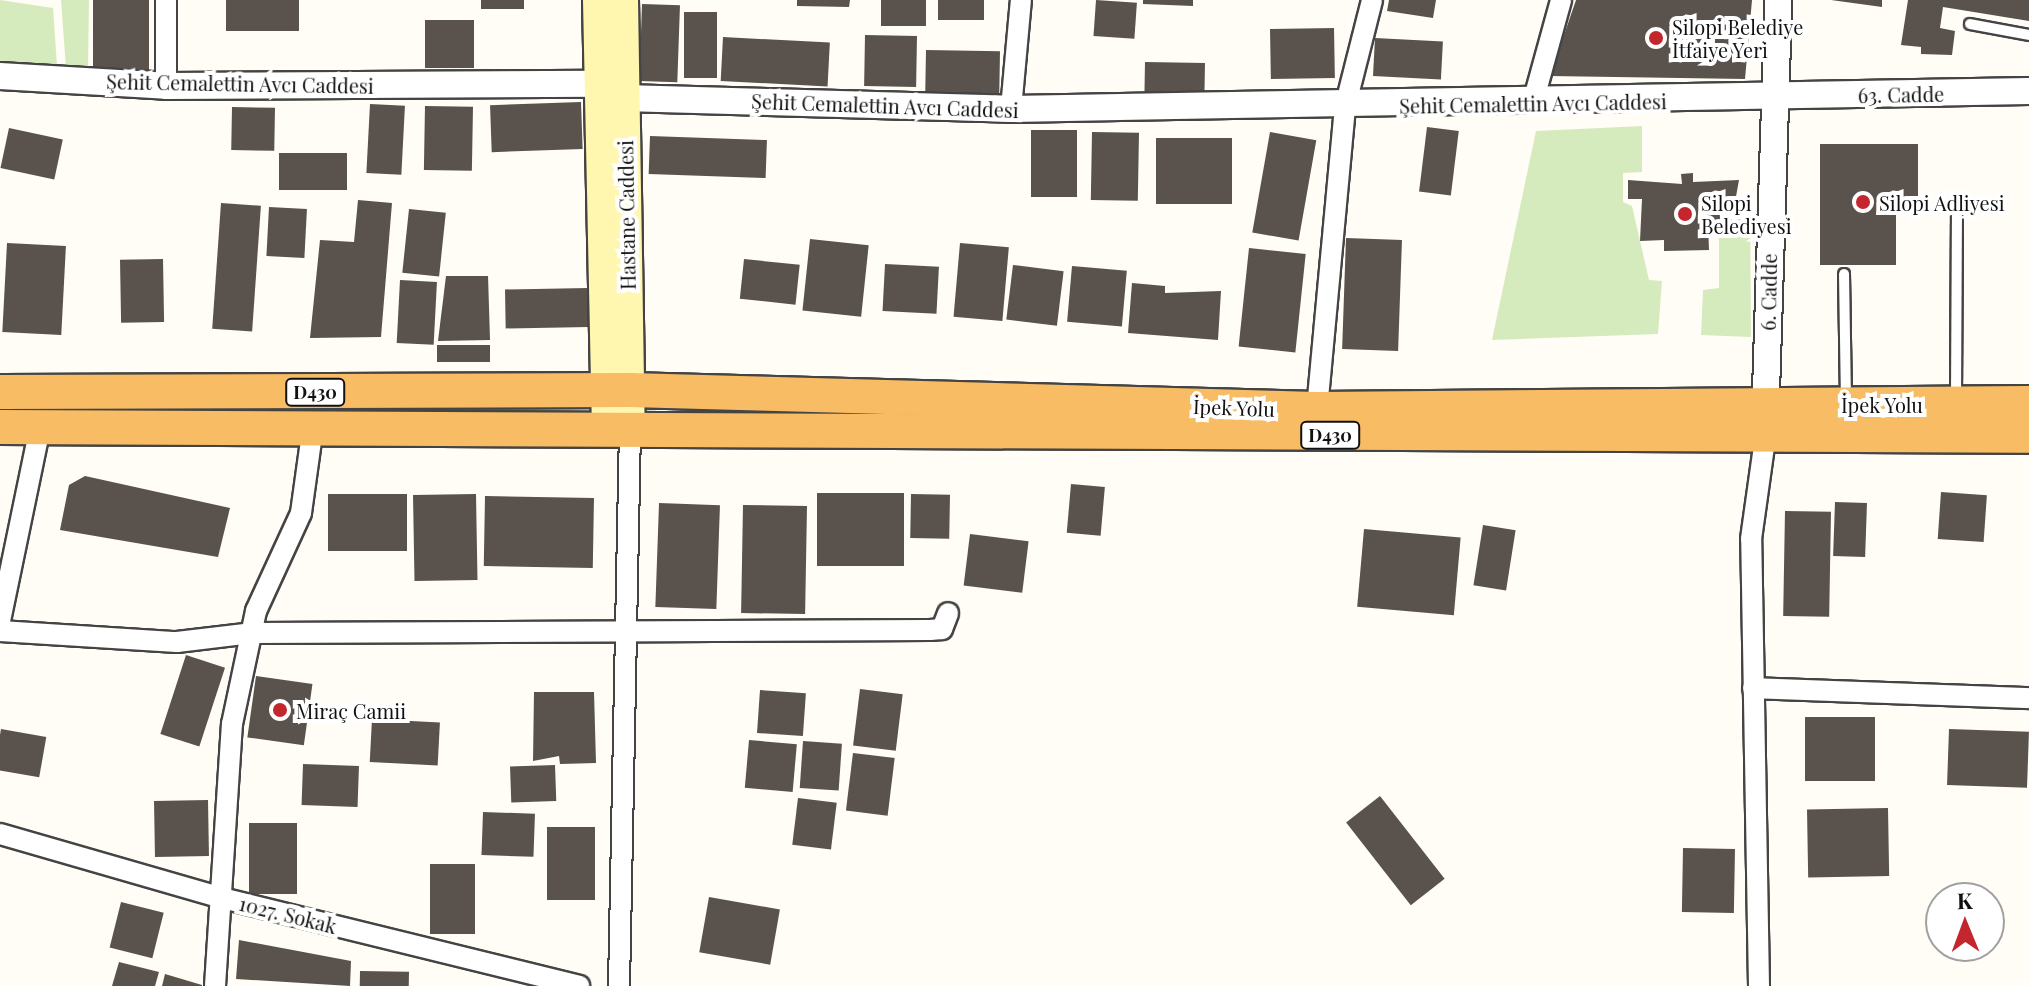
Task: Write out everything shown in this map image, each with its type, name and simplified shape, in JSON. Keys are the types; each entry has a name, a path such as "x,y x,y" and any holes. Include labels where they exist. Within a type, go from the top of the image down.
{"highway":[{"name":"D430","path":"0,392 617,391"},
{"name":"İpek Yolu","path":"617,391 1317,409 2029,403"},
{"name":"D430","path":"0,427 1765,439 2029,436"}],"main road":[{"name":"Hastane Caddesi","path":"598,0 611,91 619,429"},
{"name":"Hastane Caddesi","path":"611,91 623,0"}],"street":[{"path":"166,0 166,86"},
{"path":"1011,109 1021,0"},
{"path":"1317,409 1345,107 1372,0"},
{"path":"1533,102 1561,0"},
{"name":"6. Cadde","path":"1765,439 1778,0"},
{"name":"Şehit Cemalettin Avcı Caddesi","path":"0,76 166,86 611,91 1011,109 1345,107 1773,97"},
{"name":"63. Cadde","path":"1773,97 2029,91"},
{"path":"0,621 40,427"},
{"path":"215,986 218,897 232,724 253,633 301,513 313,427"},
{"path":"619,429 623,635 619,986"},
{"path":"1759,986 1751,539 1765,439"},
{"path":"0,631 177,642 253,633 623,635 930,630 942,629 948,613"},
{"path":"1753,688 2029,698"},
{"name":"1027. Sokak","path":"0,834 218,897 579,986"}],"lane":[{"path":"1970,24 2029,35"},
{"path":"1956,404 1957,204"},
{"path":"1844,274 1846,404"}],"green space":[{"path":"0,0 53,8 57,66 0,62"},
{"path":"61,0 89,0 88,68 66,68"},
{"path":"1642,126 1642,172 1623,173 1623,202 1632,206 1649,280 1662,281 1658,334 1492,340 1536,131"},
{"path":"1750,205 1751,337 1701,335 1703,290 1719,288 1719,232 1736,229 1737,211"}],"building":[{"path":"93,0 149,0 149,70 93,70"},
{"path":"226,0 299,0 299,31 226,31"},
{"path":"481,0 524,0 524,9 481,9"},
{"path":"797,0 850,0 849,7 797,6"},
{"path":"881,0 926,0 926,26 881,26"},
{"path":"938,0 984,0 984,20 938,20"},
{"path":"1096,0 1137,3 1134,39 1093,36"},
{"path":"1143,0 1193,0 1193,6 1143,4"},
{"path":"1389,0 1436,0 1433,18 1387,11"},
{"name":"Silopi Belediye İtfaiye Yeri","path":"1576,0 1752,0 1745,79 1550,76"},
{"path":"1831,0 1882,0 1882,7"},
{"path":"1908,0 2029,0 2029,21 1943,7 1940,28 1955,31 1952,55 1921,54 1921,47 1901,45"},
{"path":"642,4 680,5 677,82 639,81"},
{"path":"684,12 717,12 717,78 684,78"},
{"path":"425,20 474,20 474,68 425,68"},
{"path":"1334,28 1335,78 1271,79 1270,29"},
{"path":"865,35 917,36 916,87 864,86"},
{"path":"723,37 830,43 828,87 721,81"},
{"path":"1375,38 1443,42 1441,80 1373,76"},
{"path":"926,50 1000,51 999,94 925,93"},
{"path":"1145,62 1205,63 1204,93 1144,92"},
{"path":"581,102 583,149 492,152 490,105"},
{"path":"370,104 405,106 401,175 366,173"},
{"path":"425,106 473,107 472,171 424,170"},
{"path":"232,107 275,108 274,151 231,150"},
{"path":"1427,127 1459,131 1451,195 1419,192"},
{"path":"9,128 63,139 54,180 0,168"},
{"path":"1031,130 1077,130 1077,197 1031,197"},
{"path":"1092,132 1139,133 1138,201 1091,200"},
{"path":"1270,132 1316,140 1299,241 1252,232"},
{"path":"650,136 767,140 766,178 649,174"},
{"path":"1156,138 1232,138 1232,204 1156,204"},
{"name":"Silopi Adliyesi","path":"1820,144 1918,144 1918,198 1896,207 1896,265 1820,265"},
{"path":"279,153 347,153 347,190 279,190"},
{"name":"Silopi Belediyesi","path":"1693,173 1693,182 1739,180 1731,224 1708,224 1709,250 1664,251 1664,240 1640,241 1642,199 1628,199 1628,180 1682,184 1681,174"},
{"path":"358,200 392,203 381,337 310,338 320,240 354,242"},
{"path":"221,203 261,206 252,331 212,329"},
{"path":"269,207 307,209 304,258 266,256"},
{"path":"409,209 446,213 439,277 402,273"},
{"path":"1346,238 1402,240 1398,351 1342,349"},
{"path":"810,239 869,245 861,317 802,311"},
{"path":"7,243 66,246 61,335 2,332"},
{"path":"960,243 1009,247 1002,321 954,317"},
{"path":"1249,248 1306,254 1295,352 1239,346"},
{"path":"163,259 164,322 121,323 120,260"},
{"path":"744,259 800,265 796,305 740,299"},
{"path":"885,264 939,267 936,314 883,311"},
{"path":"1013,265 1064,271 1057,326 1006,320"},
{"path":"1072,266 1127,271 1122,327 1067,322"},
{"path":"446,276 488,276 490,340 438,341"},
{"path":"400,280 437,282 434,345 397,343"},
{"path":"1132,283 1165,286 1165,293 1221,291 1218,340 1128,333"},
{"path":"588,288 589,327 506,328 505,289"},
{"path":"437,345 490,345 490,362 437,362"},
{"path":"85,476 230,508 218,557 60,530 69,485"},
{"path":"1071,484 1105,487 1101,536 1067,533"},
{"path":"1941,492 1987,495 1984,542 1938,539"},
{"path":"817,493 904,493 904,566 817,566"},
{"path":"328,494 407,494 407,551 328,551"},
{"path":"476,494 478,580 415,581 413,495"},
{"path":"911,494 950,495 949,539 910,538"},
{"path":"485,496 594,498 593,568 484,566"},
{"path":"1835,502 1867,503 1865,557 1833,556"},
{"path":"659,503 720,505 716,609 655,607"},
{"path":"743,505 807,506 805,614 741,613"},
{"path":"1785,511 1831,512 1829,617 1783,616"},
{"path":"1483,525 1516,530 1506,590 1473,585"},
{"path":"1364,529 1461,537 1454,615 1357,607"},
{"path":"970,534 1029,541 1022,593 964,586"},
{"path":"186,655 225,668 199,747 160,734"},
{"name":"Miraç Camii","path":"256,676 312,684 304,745 247,737"},
{"path":"860,689 903,694 896,751 853,746"},
{"path":"760,690 806,693 803,736 757,733"},
{"path":"534,692 594,692 596,763 560,764 559,756 533,761"},
{"path":"1805,717 1875,717 1875,781 1805,781"},
{"path":"372,719 440,723 438,765 370,762"},
{"path":"1,729 46,737 39,777 0,770"},
{"path":"1949,729 2029,732 2027,788 1947,785"},
{"path":"749,740 797,744 793,792 745,788"},
{"path":"803,741 842,744 839,791 800,788"},
{"path":"853,753 895,758 888,816 846,811"},
{"path":"303,764 359,766 358,807 302,805"},
{"path":"555,765 556,801 511,803 510,767"},
{"path":"1380,796 1445,879 1411,905 1346,822"},
{"path":"798,798 837,803 831,849 792,845"},
{"path":"208,800 209,856 155,857 154,801"},
{"path":"1888,808 1889,876 1808,877 1807,809"},
{"path":"483,812 535,814 533,857 481,855"},
{"path":"249,823 297,823 297,894 249,894"},
{"path":"547,827 595,827 595,900 547,900"},
{"path":"1683,848 1735,849 1734,913 1682,912"},
{"path":"430,864 475,864 475,934 430,934"},
{"path":"709,897 780,910 770,965 699,952"},
{"path":"121,902 164,913 152,958 110,948"},
{"path":"239,940 351,961 350,986 236,979"},
{"path":"119,962 159,972 155,986 112,986"},
{"path":"360,971 409,972 409,986 360,986"},
{"path":"165,974 202,985 202,986 162,986"}],"place":[{"name":"Silopi Belediye İtfaiye Yeri","path":"1656,38"},
{"name":"Silopi Adliyesi","path":"1863,202"},
{"name":"Silopi Belediyesi","path":"1685,214"},
{"name":"Miraç Camii","path":"280,710"}]}
